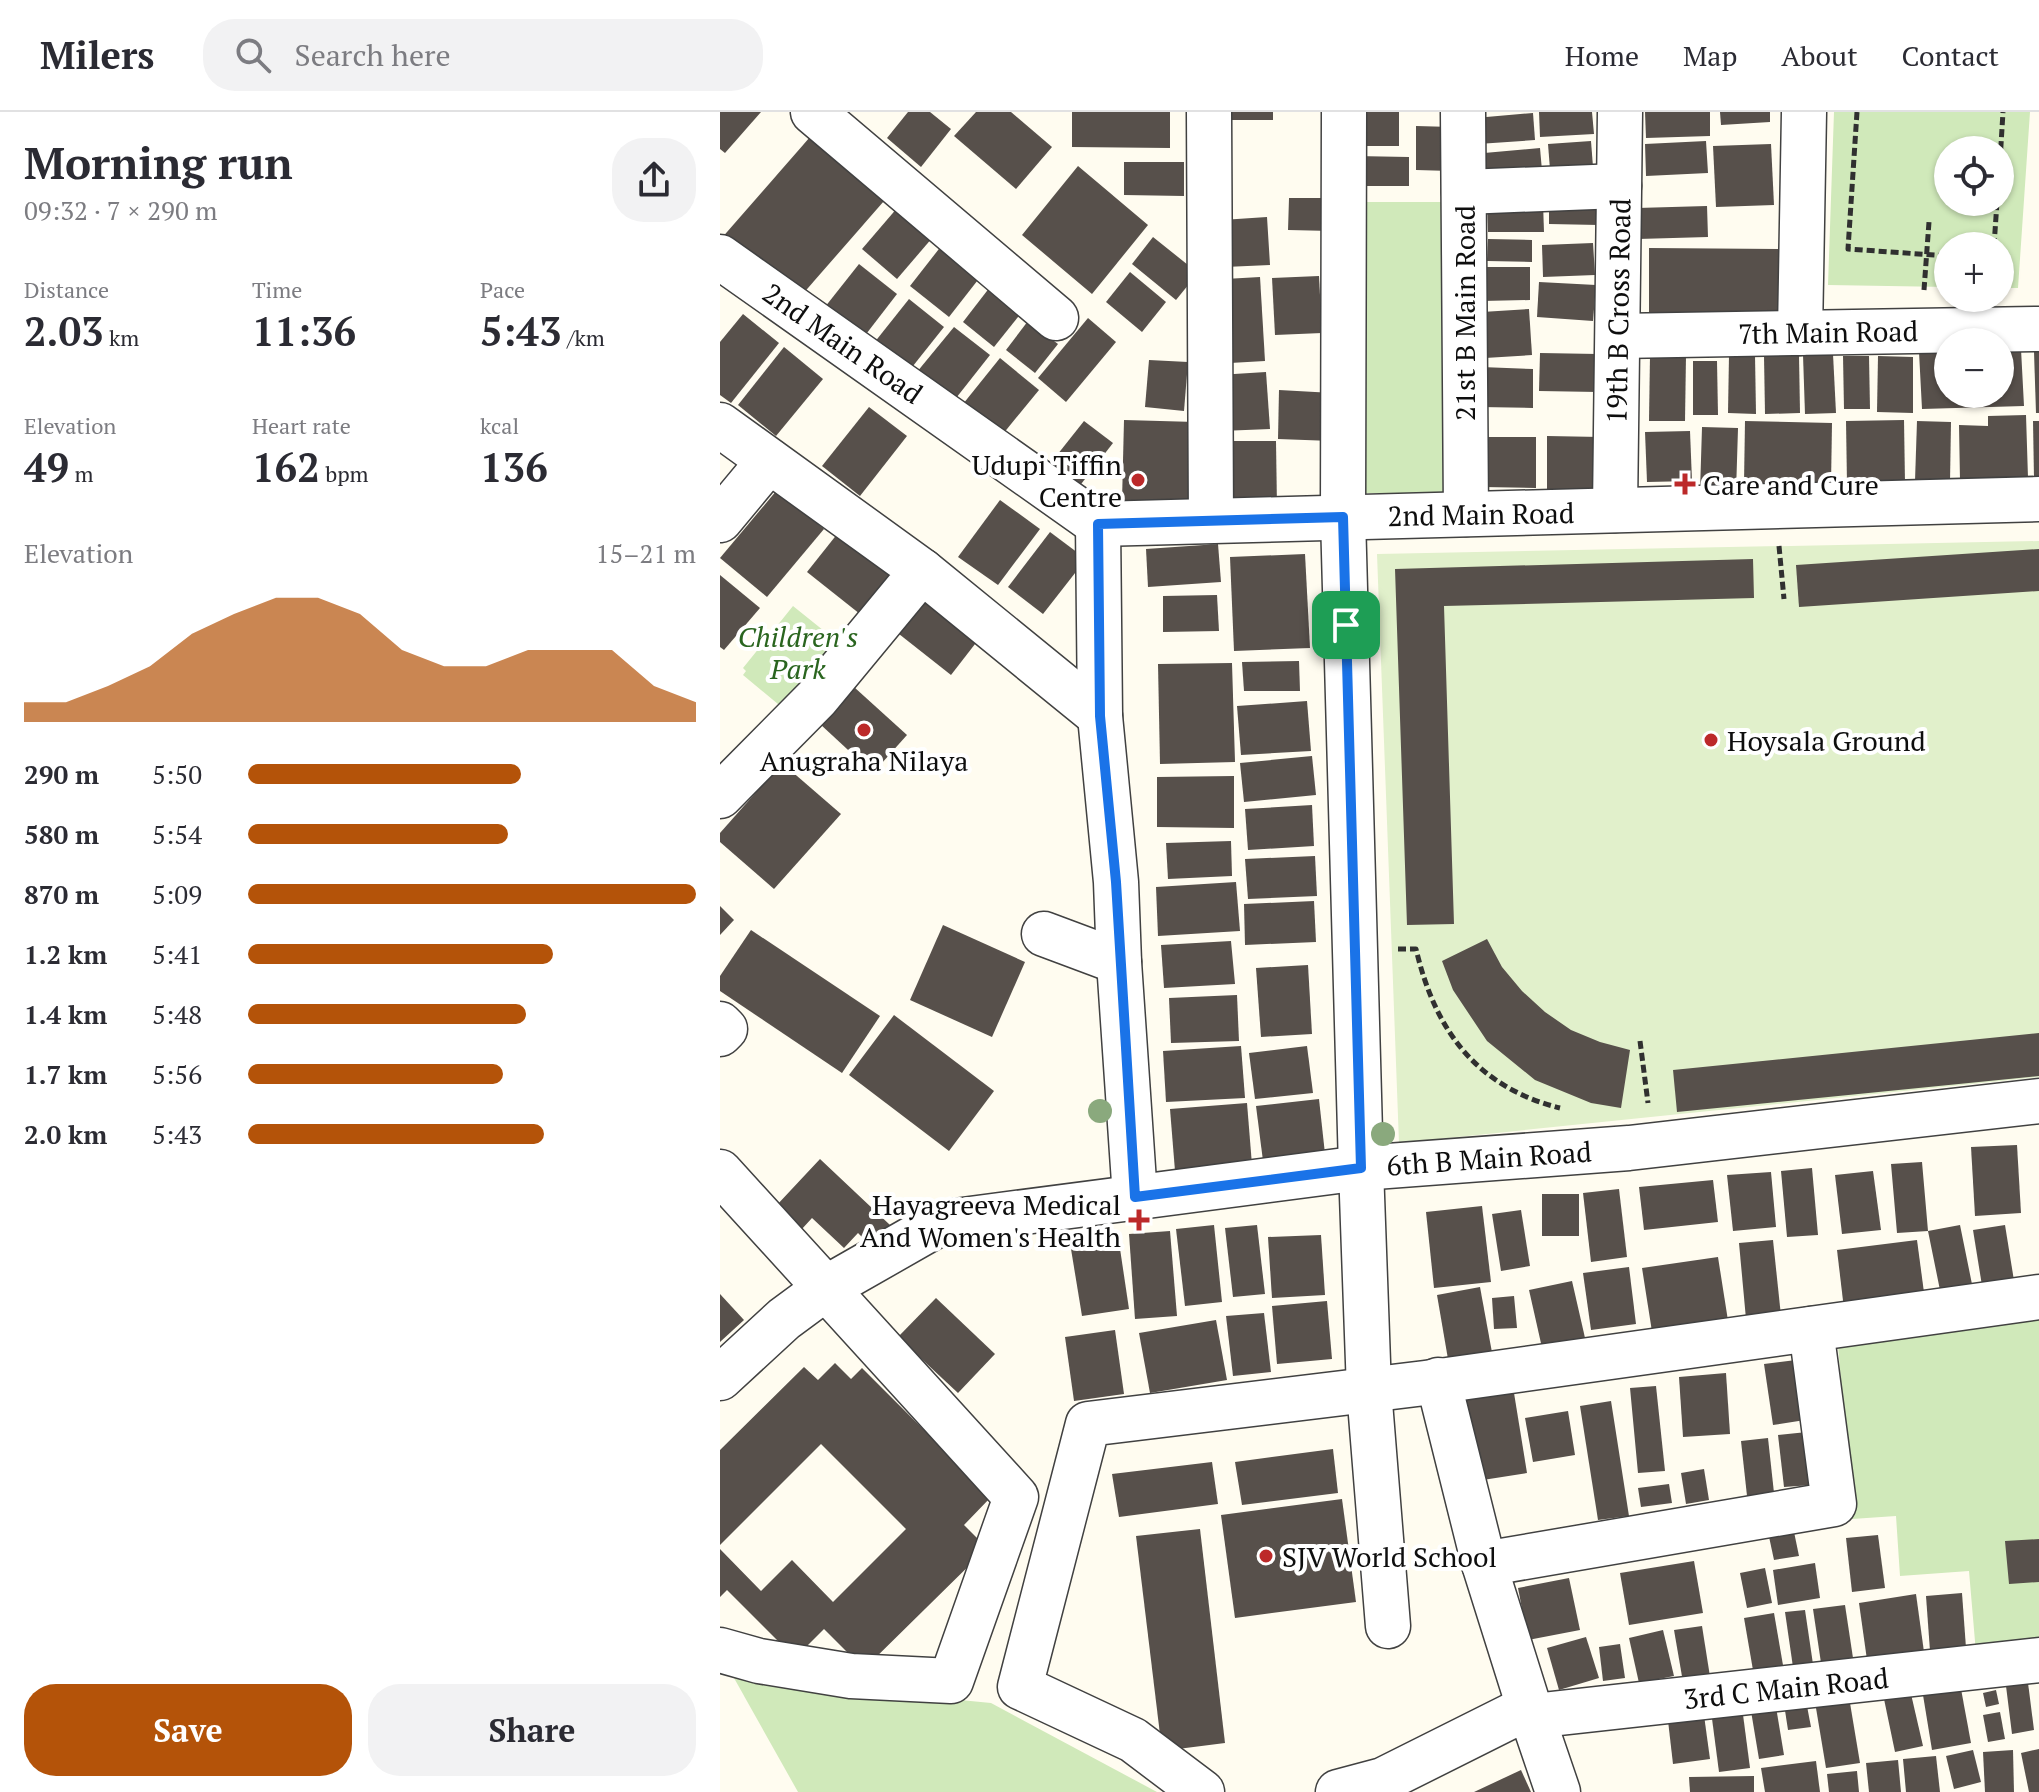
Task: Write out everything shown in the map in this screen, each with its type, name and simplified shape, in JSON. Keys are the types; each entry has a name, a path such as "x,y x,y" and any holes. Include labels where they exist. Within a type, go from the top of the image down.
{"street":[{"path":"813,112 1056,318"},
{"path":"1209,112 1211,521"},
{"path":"1344,112 1343,517 1361,1168 1411,1384 1484,1564 1558,1792"},
{"name":"21st B Main Road","path":"1463,112 1466,514"},
{"name":"19th B Cross Road","path":"1615,510 1620,112"},
{"path":"1800,333 1804,112"},
{"path":"1464,192 1619,186"},
{"name":"2nd Main Road","path":"720,257 1098,524 2039,499"},
{"name":"7th Main Road","path":"1618,336 2039,329"},
{"path":"720,425 922,571 1100,716"},
{"path":"720,520 769,461"},
{"path":"1098,524 1100,716 1116,882 1135,1197"},
{"path":"720,796 817,698 922,571"},
{"path":"1044,934 1119,962"},
{"path":"720,1024 725,1029 720,1034"},
{"name":"6th B Main Road","path":"826,1288 940,1223 1361,1168 1653,1145 2039,1101"},
{"path":"720,1172 1016,1497 951,1681 851,1676 759,1661 720,1650"},
{"path":"720,1378 784,1319 826,1288"},
{"path":"1202,1792 1133,1740 1020,1687 1088,1424 1411,1384 2039,1297"},
{"path":"1484,1564 1834,1504 1811,1329"},
{"path":"1388,1626 1411,1384"},
{"name":"3rd C Main Road","path":"1531,1712 2039,1660"},
{"path":"1338,1792 1385,1786 1531,1712"}],"path":[{"path":"1857,112 1848,249 1934,255"},
{"path":"2002,136 2003,112"},
{"path":"1927,254 1929,222"},
{"path":"1416,949 1423,980 1435,1009 1451,1036 1471,1060 1519,1094 1572,1111"},
{"path":"1640,1041 1653,1145"}],"green space":[{"path":"1834,112 2030,112 2018,288 2014,288 2014,232 1934,232 1934,287 1828,285"},
{"path":"1361,202 1451,202 1454,493 1363,493"},
{"name":"Hoysala Ground","path":"2039,541 2039,1077 1399,1143 1377,554"},
{"name":"Children's Park","path":"793,606 844,647 790,714 743,675 746,671 743,668"},
{"path":"2039,1317 2039,1648 1976,1653 1969,1571 1900,1576 1896,1516 1852,1519 1838,1345"},
{"path":"734,1678 991,1703 1157,1792 798,1792"}],"building":[{"path":"720,112 761,112 725,153 720,149"},
{"path":"908,112 930,112 951,129 921,167 887,138"},
{"path":"976,112 1011,112 1052,147 1016,189 954,136"},
{"path":"1072,112 1170,112 1170,148 1072,147"},
{"path":"1228,112 1273,112 1273,120 1228,120"},
{"path":"1352,112 1399,112 1399,146 1354,146"},
{"path":"1539,112 1592,112 1594,134 1540,137"},
{"path":"1645,112 1710,112 1710,136 1646,138"},
{"path":"1720,112 1770,112 1770,122 1721,125"},
{"path":"1533,113 1535,140 1478,144 1475,118"},
{"path":"1416,126 1452,127 1451,171 1416,170"},
{"path":"817,129 891,193 794,304 720,240"},
{"path":"1591,141 1594,180 1551,182 1548,144"},
{"path":"1706,141 1708,173 1646,176 1645,144"},
{"path":"1771,144 1774,205 1716,207 1713,146"},
{"path":"1540,148 1543,182 1476,187 1473,154"},
{"path":"1355,156 1409,157 1409,186 1354,186"},
{"path":"1124,162 1184,162 1184,196 1124,195"},
{"path":"1078,166 1148,225 1092,294 1022,235"},
{"path":"1549,197 1600,198 1599,225 1549,224"},
{"path":"1289,198 1332,198 1332,231 1288,230"},
{"path":"1487,203 1543,203 1544,232 1488,232"},
{"path":"1707,206 1708,237 1638,239 1637,208"},
{"path":"898,207 933,237 897,279 862,249"},
{"path":"1267,217 1270,265 1225,267 1222,220"},
{"path":"1153,237 1198,273 1176,300 1132,264"},
{"path":"1488,239 1532,240 1532,262 1487,261"},
{"path":"1593,243 1595,275 1543,277 1542,245"},
{"path":"942,245 981,276 949,317 910,286"},
{"path":"1649,248 1779,249 1779,322 1649,322"},
{"path":"859,264 897,294 860,342 821,312"},
{"path":"1481,267 1530,267 1530,300 1482,301"},
{"path":"1130,272 1166,302 1142,332 1106,302"},
{"path":"1319,276 1322,333 1275,335 1272,278"},
{"path":"1260,277 1265,361 1230,363 1225,279"},
{"path":"1539,282 1596,285 1593,321 1537,317"},
{"path":"990,287 1022,312 994,347 963,322"},
{"path":"909,299 944,327 905,376 870,348"},
{"path":"1529,309 1532,355 1485,358 1482,312"},
{"path":"743,314 779,343 731,403 720,395 720,342"},
{"path":"1088,318 1116,342 1066,402 1038,378"},
{"path":"1028,321 1058,344 1035,373 1006,350"},
{"path":"954,327 990,355 949,407 912,378"},
{"path":"784,347 823,379 776,436 738,405"},
{"path":"2014,349 2021,349 2024,406 2014,406"},
{"path":"1934,351 1934,408 1956,408 1922,409 1919,352"},
{"path":"2034,352 2039,352 2039,413 2036,413"},
{"path":"1540,353 1598,354 1598,392 1539,391"},
{"path":"1833,354 1836,413 1805,414 1803,355"},
{"path":"1650,355 1686,355 1685,421 1649,421"},
{"path":"1729,355 1755,355 1756,414 1728,413"},
{"path":"1799,355 1800,413 1765,414 1764,356"},
{"path":"1843,356 1869,356 1870,409 1844,409"},
{"path":"1878,356 1913,357 1913,413 1877,412"},
{"path":"1000,358 1039,390 998,440 959,409"},
{"path":"1149,360 1188,362 1184,411 1145,407"},
{"path":"1693,361 1717,361 1718,415 1693,415"},
{"path":"1481,367 1533,369 1533,408 1480,407"},
{"path":"1266,372 1270,429 1221,431 1218,375"},
{"path":"1279,390 1333,393 1332,441 1278,439"},
{"path":"869,407 907,436 860,496 822,466"},
{"path":"2026,415 2028,478 1960,481 1959,425 1988,426 1988,416"},
{"path":"1124,420 1196,422 1194,504 1122,501"},
{"path":"1904,420 1905,484 1847,485 1846,421"},
{"path":"1084,421 1113,443 1071,497 1042,474"},
{"path":"1745,421 1832,423 1831,485 1744,483"},
{"path":"1917,421 1951,422 1950,482 1915,481"},
{"path":"2033,421 2039,421 2039,479 2034,479"},
{"path":"1702,427 1738,428 1736,492 1700,491"},
{"path":"1690,431 1692,481 1647,482 1645,432"},
{"path":"1547,436 1601,437 1601,491 1547,490"},
{"path":"1483,437 1536,437 1536,488 1483,487"},
{"path":"1219,441 1276,441 1277,508 1220,509"},
{"path":"777,490 824,529 767,597 720,558"},
{"path":"1000,500 1040,529 998,585 958,557"},
{"path":"1050,532 1086,559 1043,614 1008,587"},
{"path":"838,533 896,580 865,618 807,572"},
{"path":"1218,544 1221,582 1148,587 1146,549"},
{"path":"2039,549 2039,591 1799,607 1796,565"},
{"path":"1305,554 1310,648 1234,651 1230,557"},
{"path":"1753,559 1754,598 1444,606 1454,924 1407,925 1395,569"},
{"path":"720,575 760,608 724,650 720,647"},
{"path":"930,594 982,635 951,675 899,634"},
{"path":"1217,595 1219,631 1163,632 1163,596"},
{"path":"1299,661 1300,691 1244,691 1242,662"},
{"path":"1232,663 1235,762 1160,764 1158,664"},
{"name":"Anugraha Nilaya","path":"854,687 907,735 873,773 820,724"},
{"path":"1307,701 1311,751 1241,755 1237,706"},
{"path":"1312,756 1316,795 1244,802 1240,763"},
{"path":"782,763 841,814 774,889 720,842 720,833"},
{"path":"1234,776 1234,828 1157,827 1157,777"},
{"path":"1312,805 1314,846 1248,850 1245,809"},
{"path":"1231,841 1232,876 1168,879 1166,843"},
{"path":"1315,856 1317,896 1248,899 1245,859"},
{"path":"1236,882 1240,931 1158,936 1156,887"},
{"path":"1314,901 1316,942 1245,945 1244,904"},
{"path":"720,906 734,920 720,935"},
{"path":"943,925 1025,962 992,1037 910,1000"},
{"path":"751,930 880,1016 842,1073 720,991 720,976"},
{"path":"1487,939 1502,967 1545,1012 1571,1030 1630,1050 1621,1108 1591,1103 1535,1080 1487,1041 1453,990 1442,961"},
{"path":"1231,941 1235,984 1164,988 1161,945"},
{"path":"1308,965 1312,1034 1261,1037 1256,968"},
{"path":"1237,995 1239,1041 1171,1043 1169,998"},
{"path":"894,1015 994,1091 949,1151 849,1075"},
{"path":"2039,1033 2039,1076 1677,1112 1673,1070"},
{"path":"1241,1046 1245,1098 1166,1102 1163,1051"},
{"path":"1307,1046 1313,1093 1255,1099 1249,1053"},
{"path":"1319,1099 1325,1154 1263,1161 1256,1106"},
{"path":"1247,1103 1252,1165 1175,1171 1170,1109"},
{"path":"2017,1145 2021,1213 1975,1216 1971,1147"},
{"path":"820,1159 890,1225 871,1246 858,1233 844,1248 812,1218 801,1230 776,1206"},
{"path":"1922,1162 1928,1231 1897,1233 1891,1164"},
{"path":"1812,1168 1818,1235 1787,1237 1781,1171"},
{"path":"1873,1171 1881,1230 1842,1234 1835,1175"},
{"path":"1771,1172 1776,1227 1733,1231 1727,1175"},
{"path":"1713,1180 1718,1222 1644,1230 1639,1187"},
{"path":"1619,1189 1627,1257 1591,1262 1583,1193"},
{"path":"1542,1194 1579,1194 1579,1236 1542,1236"},
{"path":"1482,1206 1491,1282 1434,1288 1426,1212"},
{"path":"1521,1210 1530,1266 1501,1271 1492,1214"},
{"path":"1214,1225 1222,1302 1185,1306 1176,1229"},
{"path":"1257,1225 1265,1294 1233,1297 1225,1228"},
{"path":"1960,1225 1974,1294 1942,1300 1928,1231"},
{"path":"2005,1225 2016,1293 1984,1298 1973,1230"},
{"path":"1170,1231 1177,1316 1135,1319 1129,1234"},
{"path":"1321,1235 1325,1295 1272,1298 1268,1237"},
{"path":"1773,1240 1781,1316 1746,1319 1739,1243"},
{"path":"1917,1240 1925,1300 1844,1309 1837,1250"},
{"path":"1119,1242 1129,1309 1082,1316 1071,1249"},
{"path":"1718,1257 1729,1327 1653,1338 1642,1268"},
{"path":"1629,1267 1636,1324 1591,1330 1583,1273"},
{"path":"1572,1281 1588,1351 1545,1361 1529,1290"},
{"path":"1480,1287 1493,1358 1449,1365 1437,1295"},
{"path":"720,1294 744,1320 720,1342"},
{"path":"1514,1296 1517,1328 1494,1329 1492,1298"},
{"path":"936,1298 995,1354 958,1393 898,1337"},
{"path":"1327,1301 1332,1359 1277,1364 1272,1306"},
{"path":"1264,1313 1271,1372 1233,1376 1226,1316"},
{"path":"1216,1320 1227,1380 1150,1393 1139,1333"},
{"path":"1115,1330 1124,1394 1074,1401 1065,1337"},
{"path":"1796,1360 1805,1420 1773,1425 1764,1364"},
{"path":"835,1363 851,1379 862,1368 991,1497 964,1525 987,1548 864,1669 824,1629 795,1658 727,1590 720,1597 720,1549 761,1591 792,1560 833,1602 906,1529 821,1444 720,1545 720,1450 804,1367 818,1380"},
{"path":"1726,1373 1730,1434 1683,1437 1679,1377"},
{"path":"1656,1386 1665,1471 1638,1473 1630,1388"},
{"path":"1514,1393 1527,1473 1470,1482 1457,1401"},
{"path":"1611,1401 1629,1516 1598,1520 1580,1406"},
{"path":"1568,1411 1575,1455 1533,1462 1525,1418"},
{"path":"1807,1432 1812,1485 1784,1487 1778,1435"},
{"path":"1768,1438 1774,1493 1747,1496 1741,1441"},
{"path":"1333,1449 1338,1493 1242,1505 1235,1462"},
{"path":"1212,1462 1218,1504 1119,1517 1112,1474"},
{"path":"1704,1469 1709,1500 1686,1504 1681,1473"},
{"path":"1669,1484 1672,1503 1641,1507 1638,1488"},
{"path":"1342,1499 1356,1602 1235,1618 1221,1515"},
{"path":"1793,1527 1799,1556 1774,1560 1768,1532"},
{"path":"1200,1529 1225,1743 1162,1751 1136,1536"},
{"path":"1878,1535 1885,1588 1852,1592 1846,1538"},
{"path":"2039,1539 2039,1582 2009,1584 2005,1541"},
{"path":"1694,1561 1703,1613 1629,1625 1620,1573"},
{"path":"1815,1563 1820,1598 1778,1605 1773,1570"},
{"path":"1765,1568 1772,1603 1747,1608 1740,1573"},
{"path":"1569,1578 1580,1630 1528,1640 1518,1588"},
{"path":"1962,1593 1966,1648 1930,1651 1926,1596"},
{"path":"1916,1594 1924,1652 1867,1660 1859,1603"},
{"path":"1845,1605 1853,1658 1821,1663 1813,1609"},
{"path":"1805,1610 1814,1671 1794,1674 1785,1612"},
{"path":"1774,1613 1784,1671 1754,1676 1744,1618"},
{"path":"1702,1626 1711,1683 1684,1688 1674,1630"},
{"path":"1663,1630 1674,1676 1639,1683 1629,1638"},
{"path":"1586,1637 1599,1678 1559,1690 1547,1648"},
{"path":"1620,1644 1625,1678 1603,1681 1599,1647"},
{"path":"2027,1675 2034,1730 2012,1734 2005,1678"},
{"path":"1961,1689 1971,1743 1932,1750 1923,1695"},
{"path":"1996,1690 1999,1704 1986,1707 1983,1693"},
{"path":"1911,1694 1923,1746 1895,1752 1884,1699"},
{"path":"1849,1697 1860,1763 1826,1768 1815,1702"},
{"path":"1775,1701 1784,1755 1759,1759 1750,1705"},
{"path":"1806,1701 1811,1727 1788,1730 1784,1704"},
{"path":"1742,1707 1750,1768 1719,1772 1711,1711"},
{"path":"1703,1708 1710,1759 1673,1764 1667,1712"},
{"path":"2000,1712 2005,1739 1988,1742 1983,1715"},
{"path":"2039,1749 2039,1792 2029,1792 2021,1753"},
{"path":"1973,1750 1981,1782 1954,1789 1946,1756"},
{"path":"2013,1750 2014,1792 1985,1792 1983,1752"},
{"path":"1936,1756 1940,1792 1906,1792 1903,1759"},
{"path":"1898,1760 1901,1792 1869,1792 1866,1763"},
{"path":"1816,1761 1820,1792 1765,1792 1761,1768"},
{"path":"1521,1770 1531,1792 1474,1792"},
{"path":"1857,1771 1859,1792 1829,1792 1827,1774"},
{"path":"1754,1776 1754,1792 1690,1792 1689,1777"}],"place":[{"name":"Udupi Tiffin Centre","path":"1138,480"},
{"name":"Care and Cure","path":"1685,484"},
{"name":"Anugraha Nilaya","path":"864,730"},
{"name":"Hoysala Ground","path":"1711,740"},
{"name":"Hayagreeva Medical And Women's Health","path":"1139,1220"},
{"name":"SJV World School","path":"1266,1556"}],"route":[{"path":"1343,517 1346,625 1361,1168 1135,1197 1116,882 1100,716 1098,524 1343,517"}]}
